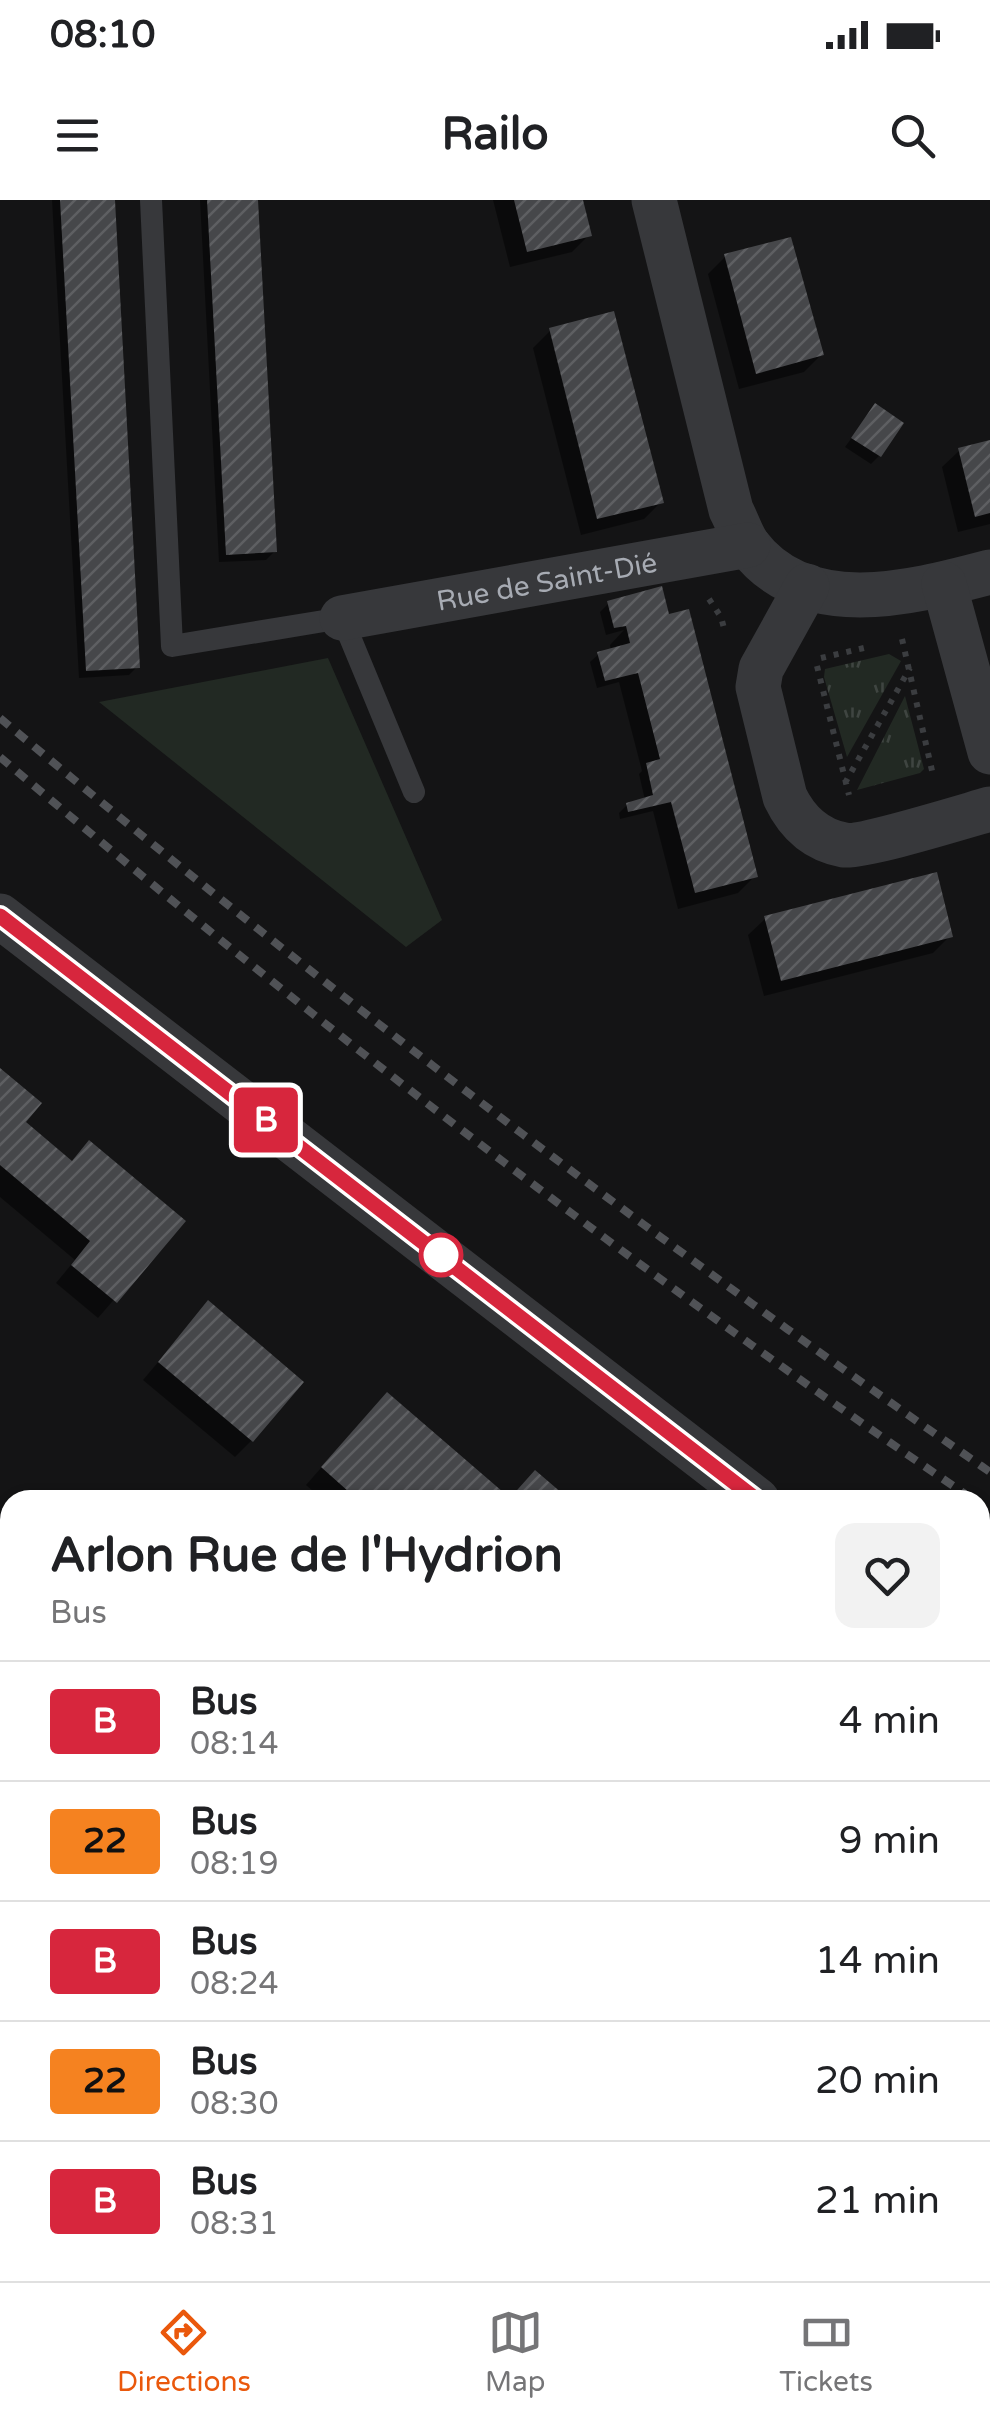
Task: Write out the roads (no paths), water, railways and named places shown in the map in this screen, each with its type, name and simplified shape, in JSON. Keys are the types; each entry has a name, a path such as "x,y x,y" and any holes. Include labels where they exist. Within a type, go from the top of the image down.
{"street":[{"path":"654,200 732,510 748,545 774,570 807,586 848,596 897,594 990,572"},
{"name":"Rue de Saint-Dié","path":"342,618 748,545"},
{"path":"944,584 990,752"},
{"path":"807,586 761,669 758,687 792,813 815,836 848,846 990,809"},
{"path":"0,916 744,1490"}],"lane":[{"path":"151,200 172,646 342,618 414,792"}],"railway":[{"path":"0,718 241,915 486,1107 736,1292 990,1472"},
{"path":"0,757 236,952 477,1142 723,1324 960,1490"}]}
